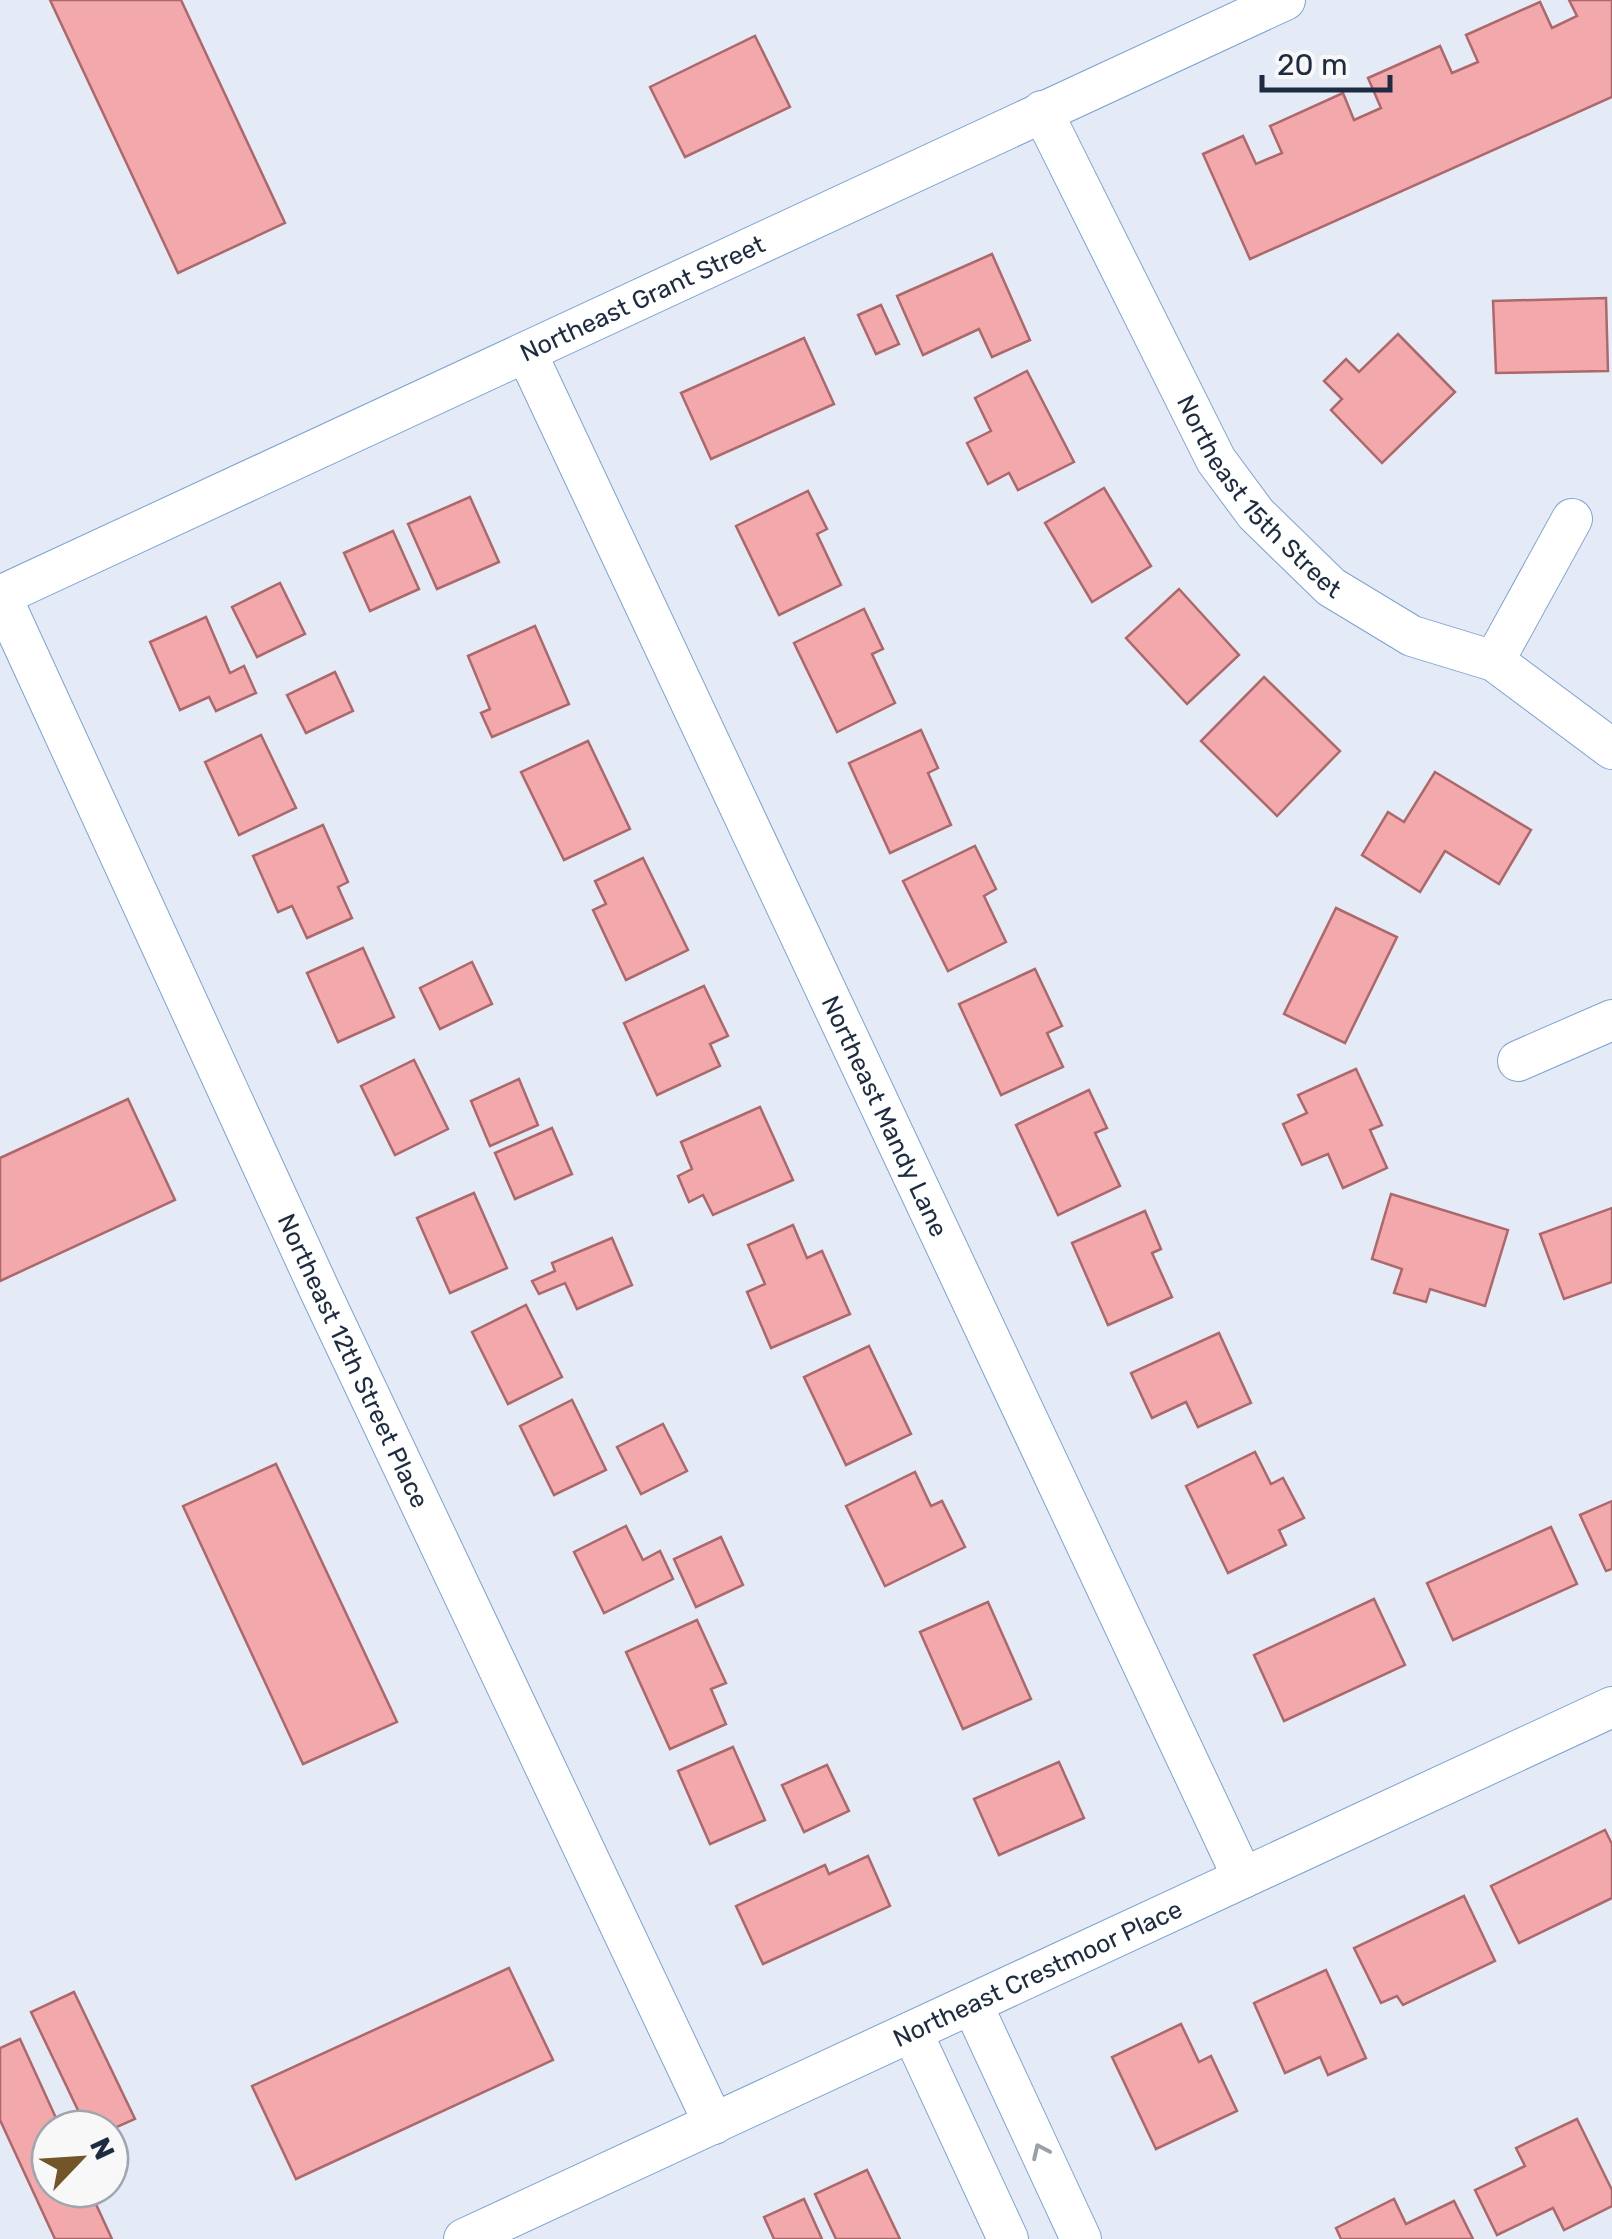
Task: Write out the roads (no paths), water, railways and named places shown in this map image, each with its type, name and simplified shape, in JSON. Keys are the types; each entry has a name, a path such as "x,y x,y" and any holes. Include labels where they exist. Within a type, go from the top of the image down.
{"street":[{"name":"Northeast Grant Street","path":"0,596 1285,0"},
{"name":"Northeast 15th Street","path":"1042,112 1216,460 1256,514 1331,587 1412,636 1494,661 1612,749"},
{"name":"Northeast Mandy Lane","path":"526,354 1243,1878"},
{"path":"1494,661 1572,519"},
{"name":"Northeast 12th Street Place","path":"0,596 320,1291 714,2124"},
{"path":"1518,1061 1612,1020"},
{"name":"Northeast Crestmoor Place","path":"464,2239 1612,1708"},
{"path":"972,2004 1081,2239"},
{"path":"912,2032 1008,2239"}]}
